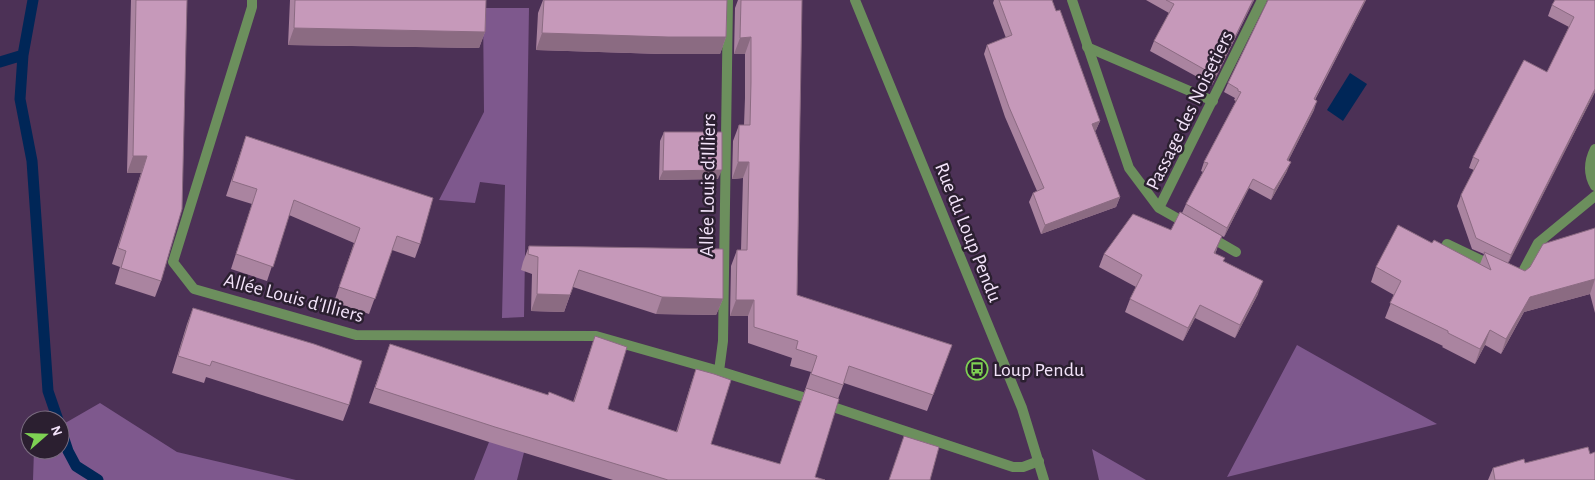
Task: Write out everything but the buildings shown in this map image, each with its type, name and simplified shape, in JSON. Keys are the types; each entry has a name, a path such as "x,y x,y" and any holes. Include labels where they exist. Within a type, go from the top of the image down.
{"street":[{"name":"Allée Louis d'Illiers","path":"252,0 252,7 173,262 194,289 356,335 596,336 718,371 1013,467 1023,467 1039,461"},
{"name":"Allée Louis d'Illiers","path":"718,371 723,341 728,0"},
{"name":"Rue du Loup Pendu","path":"856,0 1018,399 1044,480"},
{"name":"Passage des Noisetiers","path":"1072,0 1129,168 1159,208 1236,252"},
{"name":"Passage des Noisetiers","path":"1159,208 1262,0"},
{"path":"1087,48 1212,100"},
{"path":"1595,149 1591,156 1590,169 1592,182 1595,186"},
{"path":"1447,244 1519,279 1538,243 1595,196"}],"shaded area":[{"path":"483,8 529,8 524,317 502,318 505,185 480,182 475,203 439,200 484,112"},
{"path":"1297,345 1437,424 1227,477"},
{"path":"100,403 177,452 296,480 33,480 34,460 70,460 70,420"},
{"path":"535,409 517,480 474,480 489,442"},
{"path":"1092,449 1146,480 1099,480"}],"water":[{"path":"1350,73 1367,84 1343,121 1327,110"}],"waterway":[{"path":"33,0 23,55 20,99 32,161 48,391 55,410"},
{"path":"0,62 23,55"},
{"path":"70,455 76,466 98,480"}],"place":[{"name":"Loup Pendu","path":"977,369"}]}
